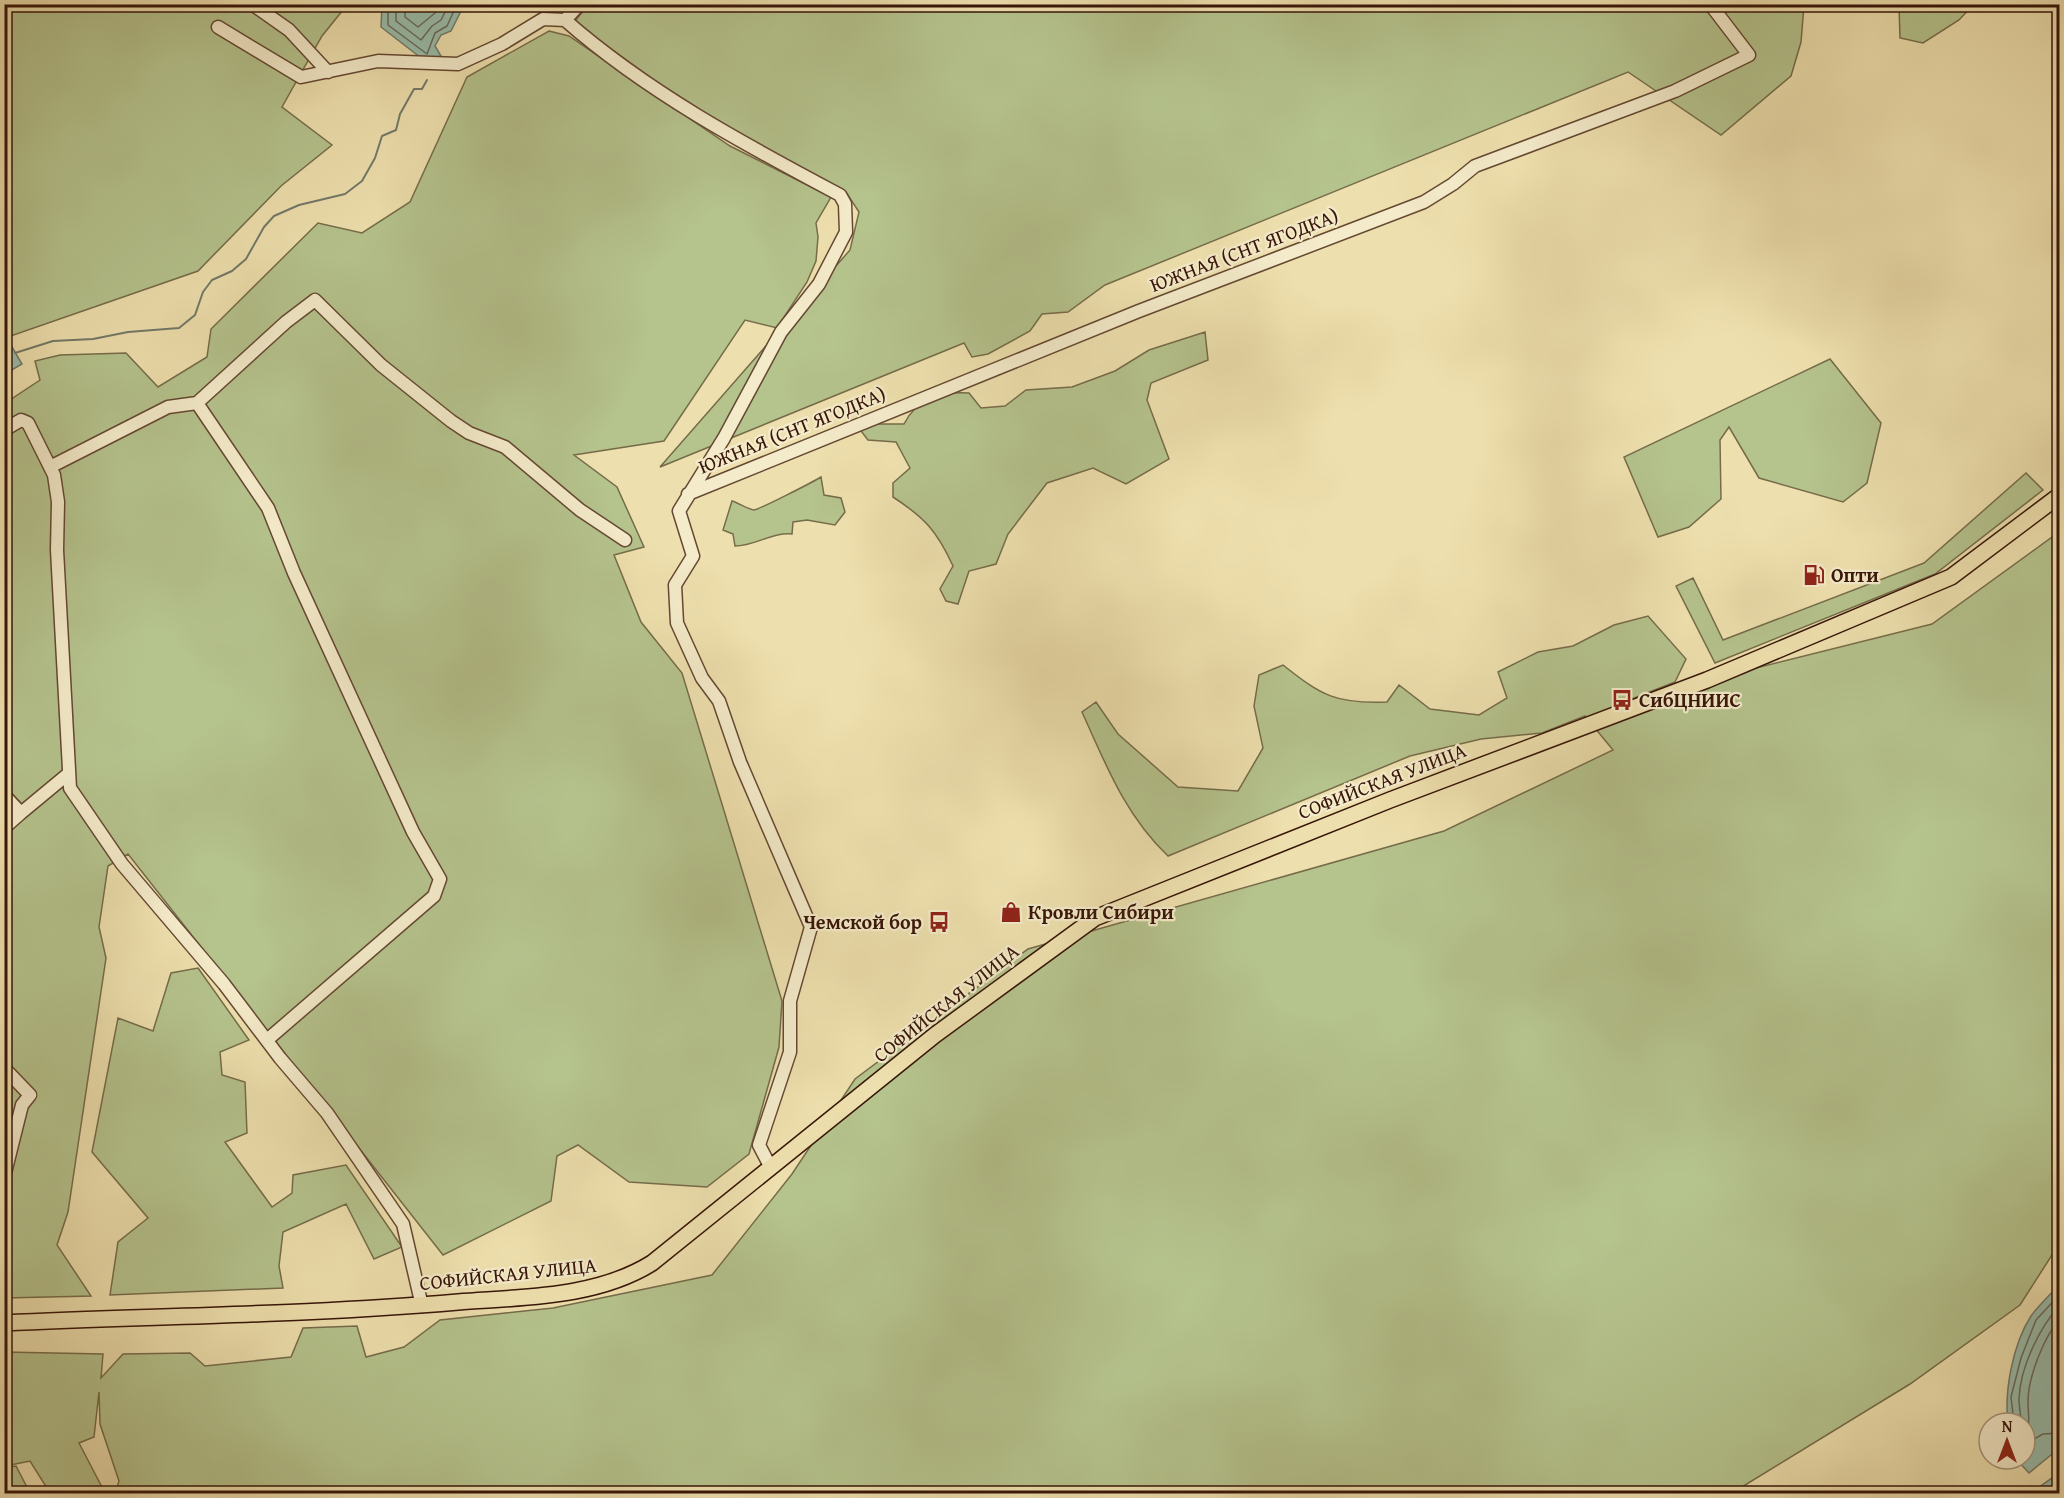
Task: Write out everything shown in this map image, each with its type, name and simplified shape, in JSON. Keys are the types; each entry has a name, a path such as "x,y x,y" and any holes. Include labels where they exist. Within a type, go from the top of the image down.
{"main road":[{"name":"СОФИЙСКАЯ УЛИЦА","path":"4,1323 285,1314 422,1306 580,1289 611,1283 632,1275 652,1263 935,1035 1095,918 1378,804 1707,680 1951,577 2060,495"}],"street":[{"path":"252,4 289,30 328,72"},
{"path":"565,20 580,4"},
{"name":"ЮЖНАЯ (СНТ ЯГОДКА)","path":"687,494 1139,311 1424,202 1453,184 1475,166 1675,91 1749,55 1710,4"},
{"path":"218,27 301,77 378,61 458,64 502,44 543,19 565,20 646,83 727,133 840,195 845,204 846,232 819,284 781,332 724,438 687,494 679,511 693,556 675,585 677,623 702,678 719,700 740,762 811,927 790,1001 790,1052 759,1145 771,1167"},
{"path":"50,467 168,407 197,403 285,322 315,300 381,365 451,421 469,433 505,447 580,510 625,540"},
{"path":"197,403 268,508 294,573 413,832 440,879 434,896 267,1040"},
{"path":"4,430 21,420 28,423 50,467 58,502 57,550 61,579 61,645 67,699 70,788 122,864 224,984 327,1113 403,1224 422,1306"},
{"path":"4,828 69,774"},
{"path":"4,795 21,813"},
{"path":"4,1068 30,1095 22,1105 4,1177"}],"green space":[{"path":"589,4 1804,5 1801,42 1791,76 1721,135 1628,72 1105,285 1068,312 1042,314 1030,331 988,354 972,357 964,343 660,467 850,250 859,212 846,192 728,134 574,22"},
{"path":"1899,4 1973,5 1959,20 1923,43 1900,38"},
{"path":"5,5 347,5 322,36 282,107 332,145 281,186 198,271 5,338"},
{"path":"549,31 569,36 730,146 831,197 816,223 818,237 816,261 807,282 777,328 745,320 664,441 574,455 617,487 644,547 614,555 641,622 682,673 782,1001 779,1047 749,1154 707,1187 629,1182 578,1145 557,1156 551,1201 443,1255 128,854 108,866 99,927 106,958 68,1212 57,1245 91,1296 5,1298 4,404 40,380 35,361 60,355 126,353 158,387 207,357 211,329 318,223 362,233 410,202 467,77"},
{"path":"1205,332 1208,360 1151,383 1147,400 1169,459 1126,484 1093,468 1047,483 1008,534 996,564 969,571 958,604 946,601 940,589 953,566 947,554 929,526 893,497 893,483 910,468 896,442 868,440 861,431 870,424 904,424 915,408 931,398 949,393 969,393 981,408 1005,406 1026,390 1072,387 1115,371 1149,350"},
{"path":"1830,359 1881,423 1867,483 1843,502 1759,478 1729,427 1720,440 1721,499 1689,527 1658,537 1624,457"},
{"path":"2026,473 2043,490 1935,574 1715,663 1676,586 1693,578 1723,640 1924,563"},
{"path":"821,477 824,495 841,498 845,512 835,525 807,520 793,522 792,534 777,535 750,544 735,546 733,534 723,530 732,501 754,510"},
{"path":"2059,532 2059,1244 2020,1305 1910,1384 1737,1490 1729,1493 115,1493 119,1481 100,1424 99,1392 94,1437 79,1443 105,1493 50,1493 30,1461 5,1466 4,1352 103,1354 101,1378 123,1354 190,1353 205,1366 291,1357 303,1328 357,1326 366,1357 404,1347 440,1320 553,1308 712,1275 792,1174 855,1079 1028,949 1444,831 1613,750 1585,716 1542,733 1481,739 1410,756 1168,856 1140,824 1128,806 1100,751 1082,712 1096,702 1118,734 1178,787 1238,791 1263,748 1254,706 1259,675 1283,665 1320,691 1342,699 1387,702 1399,685 1430,709 1479,715 1507,698 1498,672 1538,652 1573,646 1614,625 1648,616 1686,659 1675,682 1632,699 1932,624"},
{"path":"198,968 249,1040 220,1052 222,1075 245,1082 247,1133 225,1142 272,1207 292,1193 293,1175 346,1165 402,1247 374,1259 346,1204 283,1232 279,1266 283,1288 110,1295 118,1242 148,1218 92,1152 118,1018 153,1031 171,973"},
{"path":"16,1466 30,1493 5,1493 5,1468"}],"water":[{"path":"382,5 464,5 451,31 441,35 435,46 441,56 425,61 381,27"},
{"path":"12,347 22,364 5,374 5,348"},
{"path":"2059,1285 2059,1455 2051,1455 2037,1466 2037,1411 2007,1410 2011,1368 2019,1340 2034,1312"},
{"path":"2059,1473 2059,1493 2031,1493"}],"waterway":[{"path":"15,353 53,341 93,339 128,332 179,328 195,315 203,292 212,280 232,271 246,259 264,227 274,216 299,205 345,194 362,181 375,158 382,136 396,130 400,114 414,89 422,89 427,80"}],"place":[{"name":"Опти","path":"1814,575"},
{"name":"СибЦНИИС","path":"1622,700"},
{"name":"Кровли Сибири","path":"1011,912"},
{"name":"Чемской бор","path":"939,922"}]}
